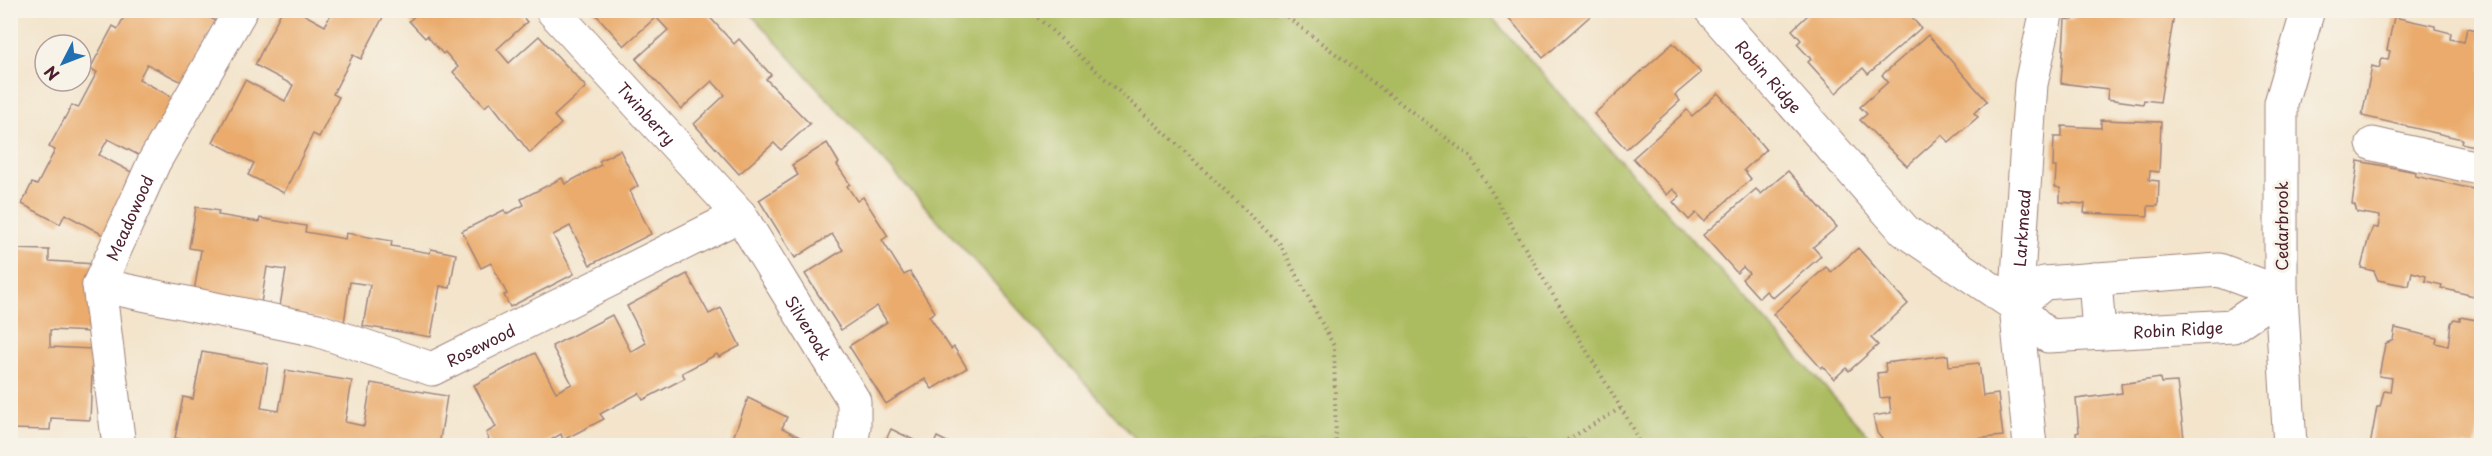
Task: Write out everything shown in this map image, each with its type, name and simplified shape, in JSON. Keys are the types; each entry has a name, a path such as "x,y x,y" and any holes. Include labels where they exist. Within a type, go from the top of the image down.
{"street":[{"name":"Meadowood","path":"99,285 154,162 241,10"},
{"name":"Twinberry","path":"552,10 740,215"},
{"name":"Robin Ridge","path":"1711,10 1905,231 2016,306 2048,336 2233,326 2281,293"},
{"name":"Larkmead","path":"2030,446 2016,306 2031,84 2047,10"},
{"name":"Cedarbrook","path":"2290,446 2281,293 2281,103 2308,10"},
{"path":"2373,144 2481,169"},
{"name":"Rosewood","path":"99,285 317,330 432,369 740,215"},
{"name":"Silveroak","path":"740,215 854,401 851,446"},
{"path":"2016,306 2044,283 2219,270 2281,293"},
{"path":"2095,279 2099,333"},
{"path":"99,285 119,446"}],"path":[{"path":"1029,10 1176,142 1280,243 1334,346 1336,446"},
{"path":"1278,10 1470,156 1621,408 1640,446"},
{"path":"1557,446 1621,408"}],"green space":[{"path":"748,11 1486,11 1877,445 1141,445"}],"building":[{"path":"127,10 196,10 216,21 184,83 147,64 139,79 175,99 144,158 108,139 99,155 137,175 105,236 65,214 60,224 22,204 32,183 37,185 55,150 49,147 72,105 78,108 86,93 93,93 93,80 97,72 93,70 93,63 113,26 118,29"},
{"path":"282,10 296,10 325,26 333,10 377,10 376,13 383,17 361,59 353,55 333,94 339,97 319,137 313,134 284,193 248,175 254,163 213,142 245,80 285,101 293,85 255,65"},
{"path":"421,10 517,10 527,22 497,49 509,63 539,36 586,87 554,116 561,124 530,153 490,102 485,107 453,72 458,67 445,52 443,54 409,21"},
{"path":"592,10 709,10 706,13 734,44 739,39 771,75 766,79 810,124 781,150 774,143 739,174 694,124 725,95 712,81 681,109 636,59 668,30 656,17 624,46"},
{"path":"1502,10 1597,10 1543,58"},
{"path":"1806,10 1905,10 1921,28 1868,74 1863,68 1836,93 1808,62 1811,59 1797,44 1801,40 1792,30 1809,14"},
{"path":"2075,10 2104,14 2104,10 2141,10 2174,15 2160,102 2144,100 2143,104 2107,99 2108,89 2061,83 2065,19 2073,20"},
{"path":"2394,17 2435,26 2435,29 2451,33 2450,39 2464,42 2467,28 2482,31 2482,148 2461,143 2462,139 2362,116 2372,66 2379,68 2382,59 2388,60 2390,51 2387,50"},
{"path":"1928,35 1987,101 1974,113 1978,117 1949,142 1942,135 1907,166 1860,120 1867,114 1860,107 1888,82 1882,75"},
{"path":"1673,43 1701,73 1675,95 1680,101 1626,149 1594,114"},
{"path":"1718,93 1766,150 1744,170 1751,179 1704,221 1696,213 1689,220 1673,202 1680,196 1673,189 1667,195 1633,158 1687,110 1692,116"},
{"path":"2101,120 2161,122 2159,172 2150,171 2149,180 2159,181 2158,206 2148,206 2148,216 2084,213 2085,204 2060,202 2060,188 2055,187 2056,167 2053,167 2054,137 2062,137 2062,126 2101,128"},
{"path":"827,143 839,163 837,165 850,184 847,186 857,201 863,197 888,236 882,240 904,275 910,272 935,312 929,316 951,349 954,347 967,368 932,389 925,379 886,404 849,346 887,322 877,306 841,330 805,274 843,250 832,234 795,258 759,200 798,175 792,165"},
{"path":"620,150 638,186 630,191 651,234 590,265 570,226 553,235 574,274 510,307 504,295 507,294 491,263 481,268 462,231 504,210 506,214 524,205 521,199 562,178 565,184 601,165 599,161"},
{"path":"2358,161 2416,172 2415,176 2482,191 2482,298 2441,288 2442,285 2425,281 2426,276 2412,272 2409,286 2378,280 2374,271 2361,268 2368,240 2373,227 2378,228 2380,216 2357,212 2355,205 2352,204"},
{"path":"1788,171 1837,227 1813,247 1821,256 1773,298 1766,291 1759,298 1742,279 1749,273 1743,267 1737,273 1703,235 1756,189 1761,194"},
{"path":"196,207 219,211 218,215 259,222 260,218 306,226 305,232 345,239 346,233 392,241 391,246 430,253 431,249 456,254 450,288 440,286 431,337 363,326 370,285 350,282 344,323 279,312 286,270 267,267 260,309 193,298 201,250 189,248"},
{"path":"1858,248 1908,304 1871,338 1878,345 1849,371 1846,368 1834,379 1823,366 1821,368 1773,314 1826,267 1831,272"},
{"path":"10,249 49,250 49,261 95,264 92,332 50,330 50,347 93,349 90,420 51,418 50,430 10,429"},
{"path":"687,274 709,314 721,308 740,346 719,357 717,354 682,373 685,378 643,400 639,393 600,414 604,419 563,440 561,434 540,446 492,446 486,433 496,427 474,385 535,353 556,392 572,384 552,346 612,315 631,352 646,343 627,306"},
{"path":"2460,317 2482,321 2482,413 2475,446 2370,446 2377,407 2380,407 2384,391 2390,392 2392,378 2379,376 2385,344 2393,340 2395,328 2437,338 2436,343 2448,346 2451,323 2454,319 2460,320"},
{"path":"202,352 268,364 261,408 279,411 286,370 352,381 345,422 364,426 371,383 447,396 439,446 237,446 197,438 196,442 175,438 183,397 193,399"},
{"path":"1948,355 1949,366 1979,363 1983,396 1998,394 2003,436 1966,440 1967,446 1886,444 1877,433 1873,416 1891,413 1889,397 1880,398 1877,373 1886,372 1885,363"},
{"path":"2160,378 2161,383 2177,382 2185,446 2078,446 2076,399 2122,393 2121,384"},
{"path":"748,398 787,417 782,428 817,446 730,446"},
{"path":"891,429 926,446 883,446"},
{"path":"937,437 955,446 933,446"}]}
